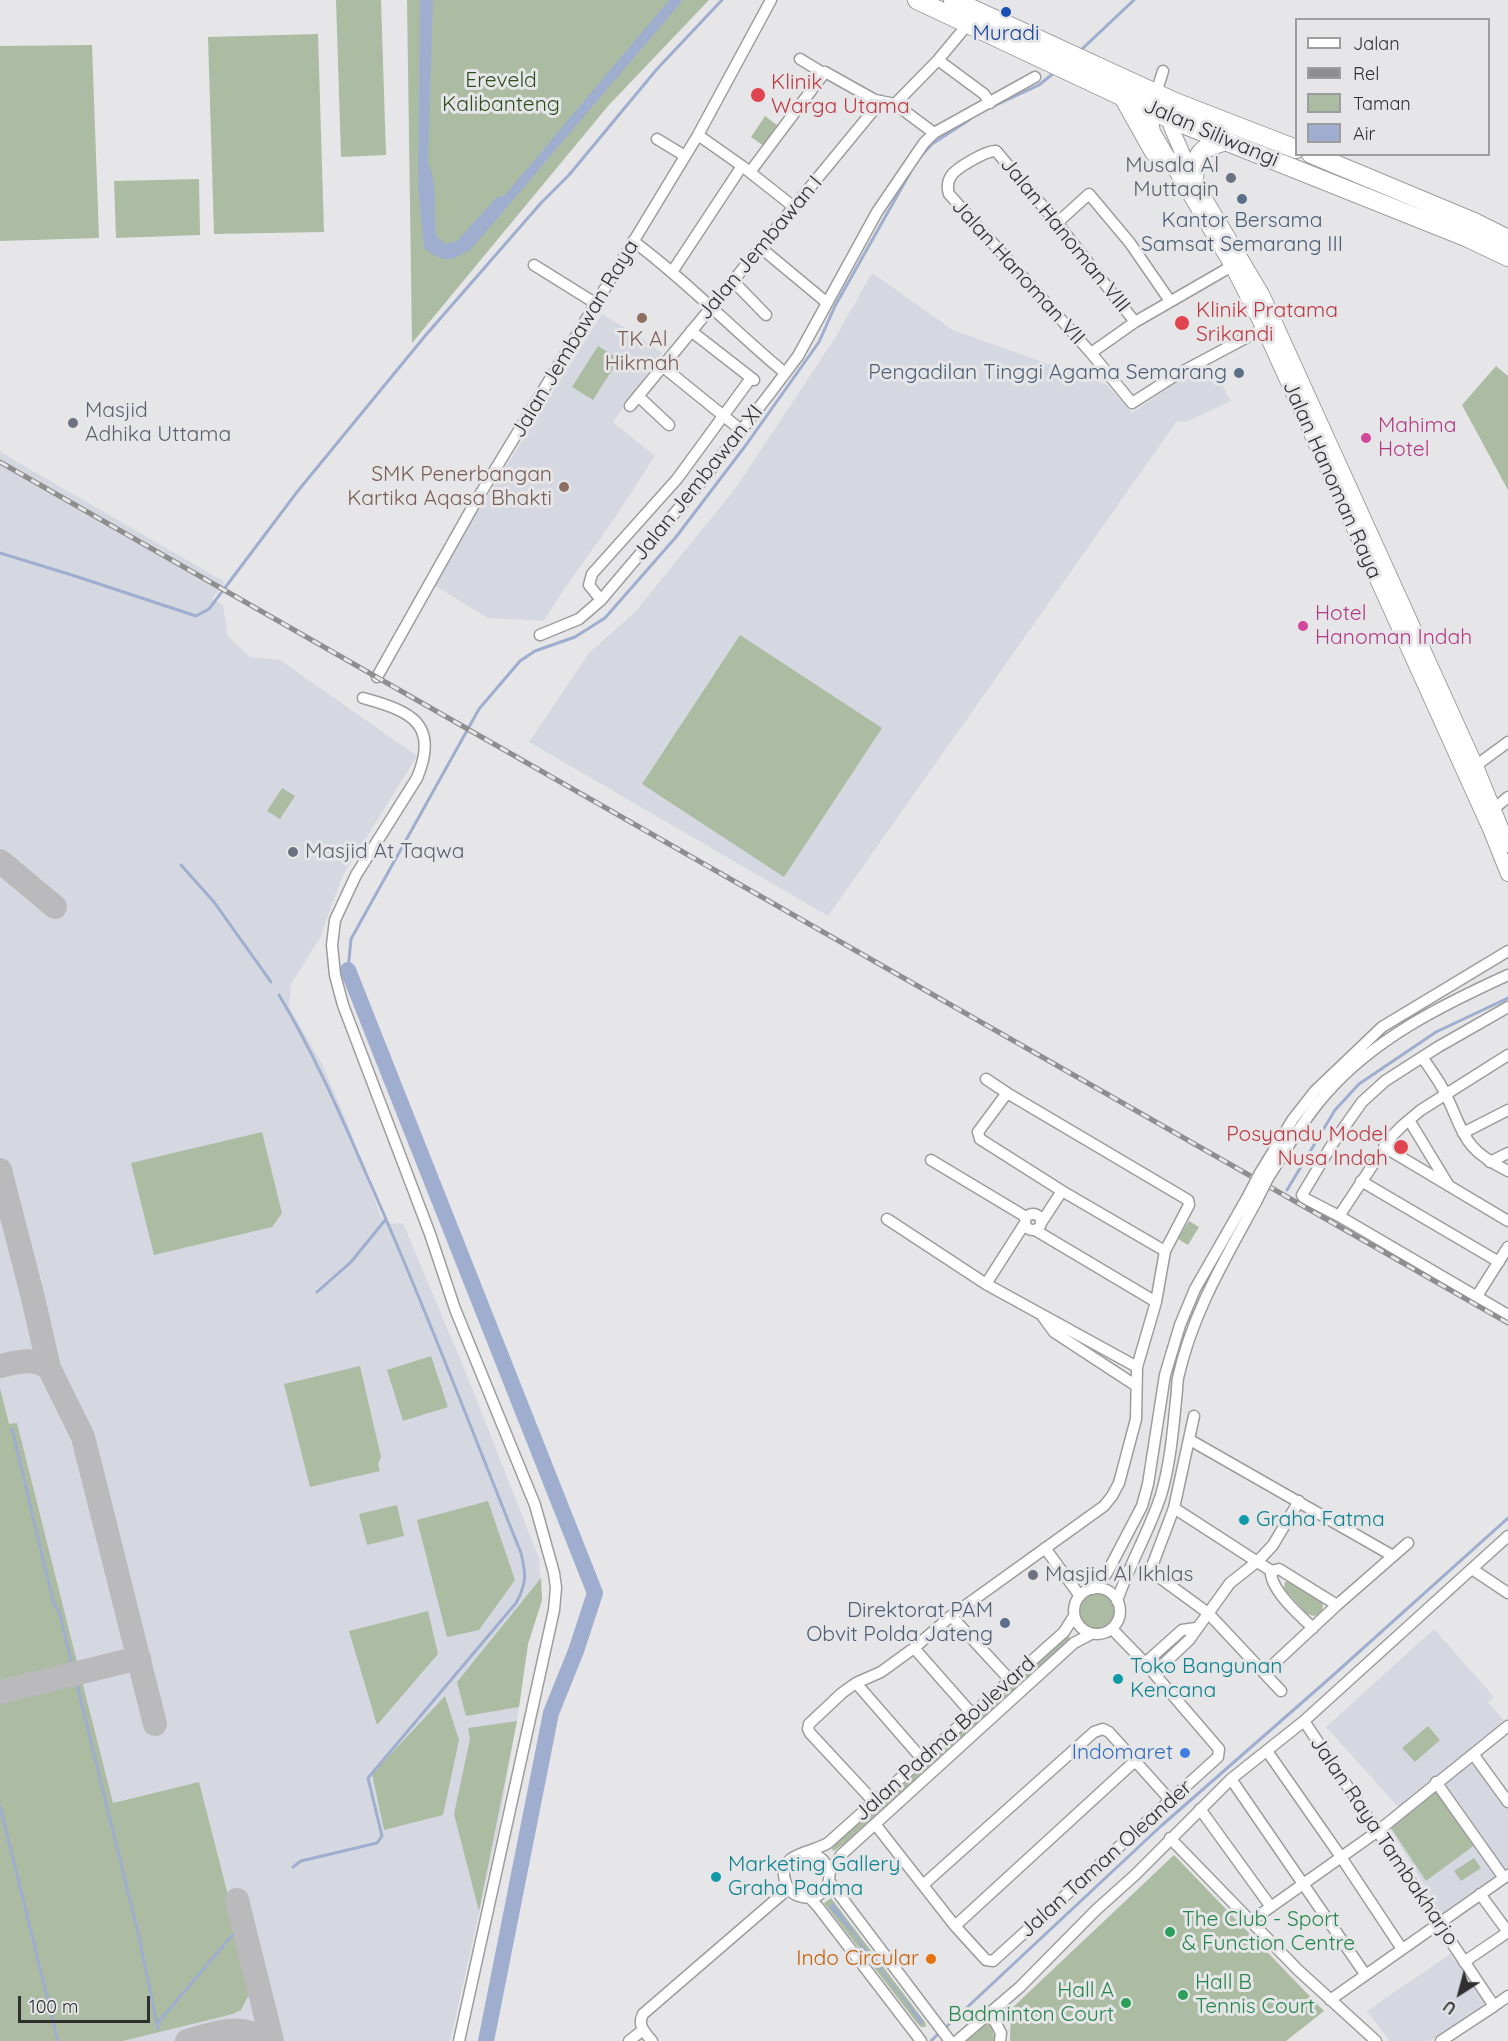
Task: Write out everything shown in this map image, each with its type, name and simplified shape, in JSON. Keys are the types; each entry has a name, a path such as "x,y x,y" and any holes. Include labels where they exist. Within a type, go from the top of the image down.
{"highway":[{"name":"Jalan Siliwangi","path":"917,0 965,8 1050,53 1173,110 1226,141 1468,238 1508,257"},
{"name":"Jalan Siliwangi","path":"1082,67 1122,95 1154,101"},
{"path":"1122,95 1154,152 1159,158 1170,161"},
{"name":"Jalan Siliwangi","path":"1173,110 1295,148"},
{"path":"1194,180 1195,164 1202,150 1226,141"},
{"name":"Jalan Siliwangi","path":"1316,156 1508,238"}],"street":[{"name":"Jalan Jembawan Raya","path":"377,676 460,528 698,135 771,0"},
{"path":"895,104 938,60 965,8"},
{"path":"800,59 881,102 895,104 934,133"},
{"path":"938,60 984,94 990,103"},
{"path":"1154,101 1163,70"},
{"path":"672,272 746,169 824,72"},
{"path":"761,248 826,302 877,212 917,152 934,133 1035,77"},
{"name":"Jalan Hanoman Raya","path":"1154,101 1152,128 1269,325 1471,770 1489,813 1508,874"},
{"name":"Jalan Jembawan I","path":"630,406 881,102"},
{"name":"Jalan Hanoman Raya","path":"1173,110 1171,127 1194,180 1262,294 1269,325"},
{"path":"698,135 794,207"},
{"path":"657,140 685,156"},
{"name":"Jalan Hanoman VII","path":"993,150 988,151 950,177 948,190 952,198 1090,352 1132,403 1176,375 1269,325"},
{"name":"Jalan Hanoman VIII","path":"993,150 999,154 1057,224 1135,322"},
{"path":"1057,224 1087,195 1091,195 1130,243 1170,301"},
{"path":"633,241 672,272 785,373"},
{"path":"534,265 596,303"},
{"path":"1090,352 1135,322 1232,266"},
{"path":"733,281 766,315"},
{"name":"Jalan Jembawan XI","path":"540,635 579,619 602,600 701,482 798,356 826,302"},
{"path":"602,600 589,585 592,574 677,479 753,379 692,331"},
{"path":"662,366 741,430"},
{"path":"638,396 669,425"},
{"path":"363,699 384,704 411,717 419,724 425,735 425,747 417,778 356,875 335,920 332,945 335,975 343,1005 430,1233 455,1309 535,1505 556,1588 554,1610 459,2041"},
{"path":"1471,770 1508,742"},
{"path":"1489,813 1508,797"},
{"name":"Jalan Hanoman Raya","path":"1489,813 1508,845"},
{"path":"1251,1200 1195,1289 1180,1325 1165,1375 1148,1484 1142,1506 1107,1573 1093,1589 1080,1596 1074,1609 1077,1624 1091,1634 1106,1633 1112,1629 1119,1616 1118,1601 1124,1580 1148,1529 1161,1494 1178,1379 1190,1334 1251,1200 1293,1119 1315,1091 1382,1027 1508,951"},
{"path":"1472,973 1482,987"},
{"path":"1264,1175 1325,1095 1355,1064 1386,1039 1508,975"},
{"path":"1508,1007 1385,1081 1362,1102 1333,1143 1302,1194 1304,1198 1508,1315"},
{"path":"1339,1216 1392,1136 1409,1120 1446,1094 1508,1055"},
{"path":"1422,1057 1446,1094 1463,1133 1474,1150 1490,1162 1508,1171"},
{"path":"875,1803 808,1729 809,1724 842,1693 856,1683 881,1672 914,1648 951,1616 1104,1506 1112,1496 1119,1483 1136,1419 1137,1367 1156,1302 1165,1251 1189,1205 1188,1200 986,1079"},
{"path":"1007,1093 984,1122 978,1136 980,1139 1062,1191 1165,1251"},
{"path":"1463,1133 1508,1110"},
{"path":"1409,1120 1449,1186"},
{"path":"1384,1148 1508,1221"},
{"path":"1490,1162 1508,1153"},
{"path":"931,1160 1156,1302"},
{"path":"1361,1181 1499,1262"},
{"path":"986,1284 1032,1224 1062,1191"},
{"path":"887,1219 986,1284 1137,1367"},
{"path":"1477,1296 1508,1247"},
{"path":"1041,1314 1054,1332 1135,1385"},
{"path":"1194,1416 1173,1508 1152,1563 1152,1572 1208,1613 1281,1691"},
{"path":"1190,1440 1393,1556"},
{"path":"1112,1629 1154,1673 1189,1640 1230,1583 1258,1561 1273,1545 1299,1501"},
{"path":"1173,1508 1273,1572"},
{"path":"957,2041 1020,1987 1231,1779 1304,1721 1508,1536"},
{"path":"1264,1672 1408,1543"},
{"path":"1045,1548 1080,1596"},
{"path":"1273,1572 1279,1569 1337,1605"},
{"path":"1472,1569 1508,1593"},
{"path":"1273,1572 1273,1581 1290,1606 1313,1628"},
{"path":"1093,1589 1107,1591 1118,1601"},
{"path":"951,1616 1011,1681"},
{"name":"Jalan Padma Boulevard","path":"808,1852 828,1843 875,1803 1064,1632 1074,1616"},
{"path":"1145,1663 1182,1630 1196,1628"},
{"name":"Jalan Padma Boulevard","path":"830,1876 841,1855 1074,1643 1091,1634"},
{"path":"1170,1641 1178,1650"},
{"path":"914,1648 973,1715"},
{"name":"Jalan Taman Oleander","path":"955,1926 986,1960 993,1961 1218,1757 1219,1749 1154,1673"},
{"path":"856,1683 923,1760"},
{"name":"Jalan Raya Tambakharjo","path":"1304,1721 1494,2006"},
{"path":"1251,1921 1378,1831 1508,1726"},
{"path":"923,1885 1094,1732 1103,1729 1108,1732 1171,1801"},
{"path":"1267,1751 1402,1949"},
{"path":"1473,1754 1508,1802"},
{"path":"875,1824 955,1926 1135,1761"},
{"path":"1231,1779 1365,1974"},
{"path":"1330,2000 1506,1876 1436,1782"},
{"path":"1200,1809 1271,1907"},
{"path":"1170,1838 1330,2000 1376,2041"},
{"path":"830,1876 822,1893 810,1898 794,1894 788,1889 784,1875 788,1861 801,1852 808,1852 823,1858 830,1876 950,2041"},
{"path":"652,2041 640,2023 643,2014 788,1889"},
{"path":"1464,1962 1508,1932 1480,1894"},
{"path":"810,1898 921,2041"},
{"path":"1441,2041 1508,1996"},
{"path":"990,2014 1001,2033 1000,2041"},
{"path":"629,2041 643,2030"}],"shaded area":[{"path":"872,273 953,330 1107,385 1132,413 1207,360 1231,401 1186,422 1177,421 828,916 529,742 589,653 635,612 735,489 835,338"},
{"name":"SMK Penerbangan Kartika Aqasa Bhakti","path":"602,314 662,353 613,422 655,456 544,621 488,618 432,584"},
{"path":"0,449 2,453 225,582 212,599 223,605 228,636 250,657 280,660 417,756 342,877 320,938 291,984 289,1007 322,1064 347,1122 381,1217 389,1224 403,1223 466,1373 539,1558 542,1600 528,1644 498,1830 450,2041 0,2041"},
{"path":"1434,1629 1494,1697 1488,1702 1506,1723 1400,1809 1326,1727"},
{"path":"1473,1756 1508,1805 1508,1871 1442,1915 1387,1824"},
{"path":"1453,1952 1488,2003 1430,2041 1390,2041 1367,2011"}],"green space":[{"path":"336,0 381,0 386,155 341,157"},
{"name":"Ereveld Kalibanteng","path":"407,0 709,0 608,106 412,343"},
{"path":"318,34 324,232 214,234 208,37"},
{"path":"92,45 99,238 0,241 0,46"},
{"path":"765,116 778,126 764,146 751,137"},
{"path":"199,179 200,235 116,238 114,181"},
{"path":"598,346 619,359 593,400 572,387"},
{"path":"1496,366 1508,376 1508,490 1462,405"},
{"path":"740,635 882,728 784,877 642,784"},
{"path":"282,788 295,796 280,819 267,811"},
{"path":"262,1132 282,1213 272,1227 154,1255 131,1163"},
{"path":"1189,1221 1199,1227 1188,1245 1178,1239"},
{"path":"431,1356 448,1407 403,1421 387,1370"},
{"path":"360,1366 381,1457 378,1464 380,1471 310,1487 284,1384"},
{"path":"0,1388 9,1424 17,1423 77,1662 0,1682"},
{"path":"488,1501 515,1580 479,1630 447,1637 417,1520"},
{"path":"397,1505 404,1536 367,1545 359,1514"},
{"path":"541,1578 542,1600 528,1644 519,1707 466,1716 457,1682"},
{"path":"1289,1580 1322,1602 1321,1613 1314,1616 1307,1614 1284,1589 1285,1582"},
{"path":"1097,1594 1110,1599 1115,1612 1110,1625 1097,1630 1084,1625 1079,1612 1084,1599"},
{"path":"428,1611 438,1654 377,1725 349,1631"},
{"path":"1067,1635 1070,1641 845,1843 834,1851 831,1848 831,1845"},
{"path":"82,1681 113,1803 199,1782 252,1989 241,2010 233,2014 123,2041 0,2041 0,1702"},
{"path":"445,1696 459,1740 443,1815 384,1830 372,1774"},
{"path":"517,1721 479,1911 454,1814 470,1739 468,1728"},
{"path":"1428,1726 1440,1740 1415,1762 1402,1748"},
{"path":"1436,1786 1476,1844 1426,1881 1389,1825"},
{"name":"The Club - Sport & Function Centre","path":"1174,1855 1324,2011 1286,2041 1010,2041 1011,2009"},
{"path":"1474,1858 1481,1868 1461,1881 1454,1871"},
{"path":"831,1898 925,2022 926,2027 921,2027 917,2023 824,1903"},
{"path":"986,2019 992,2028 995,2041 965,2041 966,2036"}],"water":[{"path":"420,0 433,0 428,163 433,180 437,237 446,244 457,241 496,198 505,195 669,0 683,0 472,248 453,258 442,259 424,248 418,188"},
{"path":"833,1903 884,1973 923,2021 921,2025 855,1936 829,1907"}],"waterway":[{"path":"0,553 196,616 209,609 297,492 425,336 541,203 569,175 657,69 722,0"},
{"path":"1081,50 1134,0"},
{"path":"996,105 1039,85 1055,72"},
{"path":"920,157 932,144 969,120"},
{"path":"348,970 351,939 479,709 520,661 535,651 575,637 605,618 676,537 746,445 819,342 835,306 910,173"},
{"path":"181,865 214,902 271,982"},
{"path":"348,970 595,1593 576,1651 551,1713 486,2041"},
{"path":"279,995 304,1039 348,1131 446,1365 521,1553 525,1573 524,1584 516,1603 368,1778 382,1836 377,1843 301,1861 293,1867"},
{"path":"1287,1190 1335,1110 1359,1084 1436,1032 1508,998"},
{"path":"317,1292 351,1262 386,1219"},
{"path":"12,1429 54,1605 59,1611 71,1661"},
{"path":"945,2028 1161,1826 1508,1518"},
{"path":"77,1685 139,1937 158,2029"},
{"path":"0,1806 58,2041"},
{"path":"157,2024 234,1933"},
{"path":"931,2041 940,2032"}],"taxiway":[{"path":"0,861 55,907"},
{"path":"0,1170 49,1368 83,1437 155,1724"},
{"path":"0,1366 31,1361 49,1368"},
{"path":"0,1692 139,1658"},
{"path":"237,1900 272,2041"},
{"path":"187,2041 228,2031 247,2032 268,2041"}],"railway":[{"path":"0,462 1508,1323"}],"place":[{"name":"Muradi","path":"1006,12"},
{"name":"Klinik Warga Utama","path":"758,95"},
{"name":"Musala Al Muttaqin","path":"1231,178"},
{"name":"Kantor Bersama Samsat Semarang III","path":"1242,199"},
{"name":"TK Al Hikmah","path":"642,318"},
{"name":"Klinik Pratama Srikandi","path":"1182,323"},
{"name":"Pengadilan Tinggi Agama Semarang","path":"1239,373"},
{"name":"Masjid Adhika Uttama","path":"73,423"},
{"name":"Mahima Hotel","path":"1366,438"},
{"name":"SMK Penerbangan Kartika Aqasa Bhakti","path":"564,487"},
{"name":"Hotel Hanoman Indah","path":"1303,626"},
{"name":"Masjid At Taqwa","path":"293,852"},
{"name":"Posyandu Model Nusa Indah","path":"1401,1147"},
{"name":"Graha Fatma","path":"1244,1520"},
{"name":"Masjid Al Ikhlas","path":"1033,1575"},
{"name":"Direktorat PAM Obvit Polda Jateng","path":"1005,1623"},
{"name":"Toko Bangunan Kencana","path":"1118,1679"},
{"name":"Indomaret","path":"1185,1753"},
{"name":"Marketing Gallery Graha Padma","path":"716,1877"},
{"name":"The Club - Sport & Function Centre","path":"1170,1932"},
{"name":"Indo Circular","path":"931,1959"},
{"name":"Hall B Tennis Court","path":"1183,1995"},
{"name":"Hall A Badminton Court","path":"1126,2003"}]}
